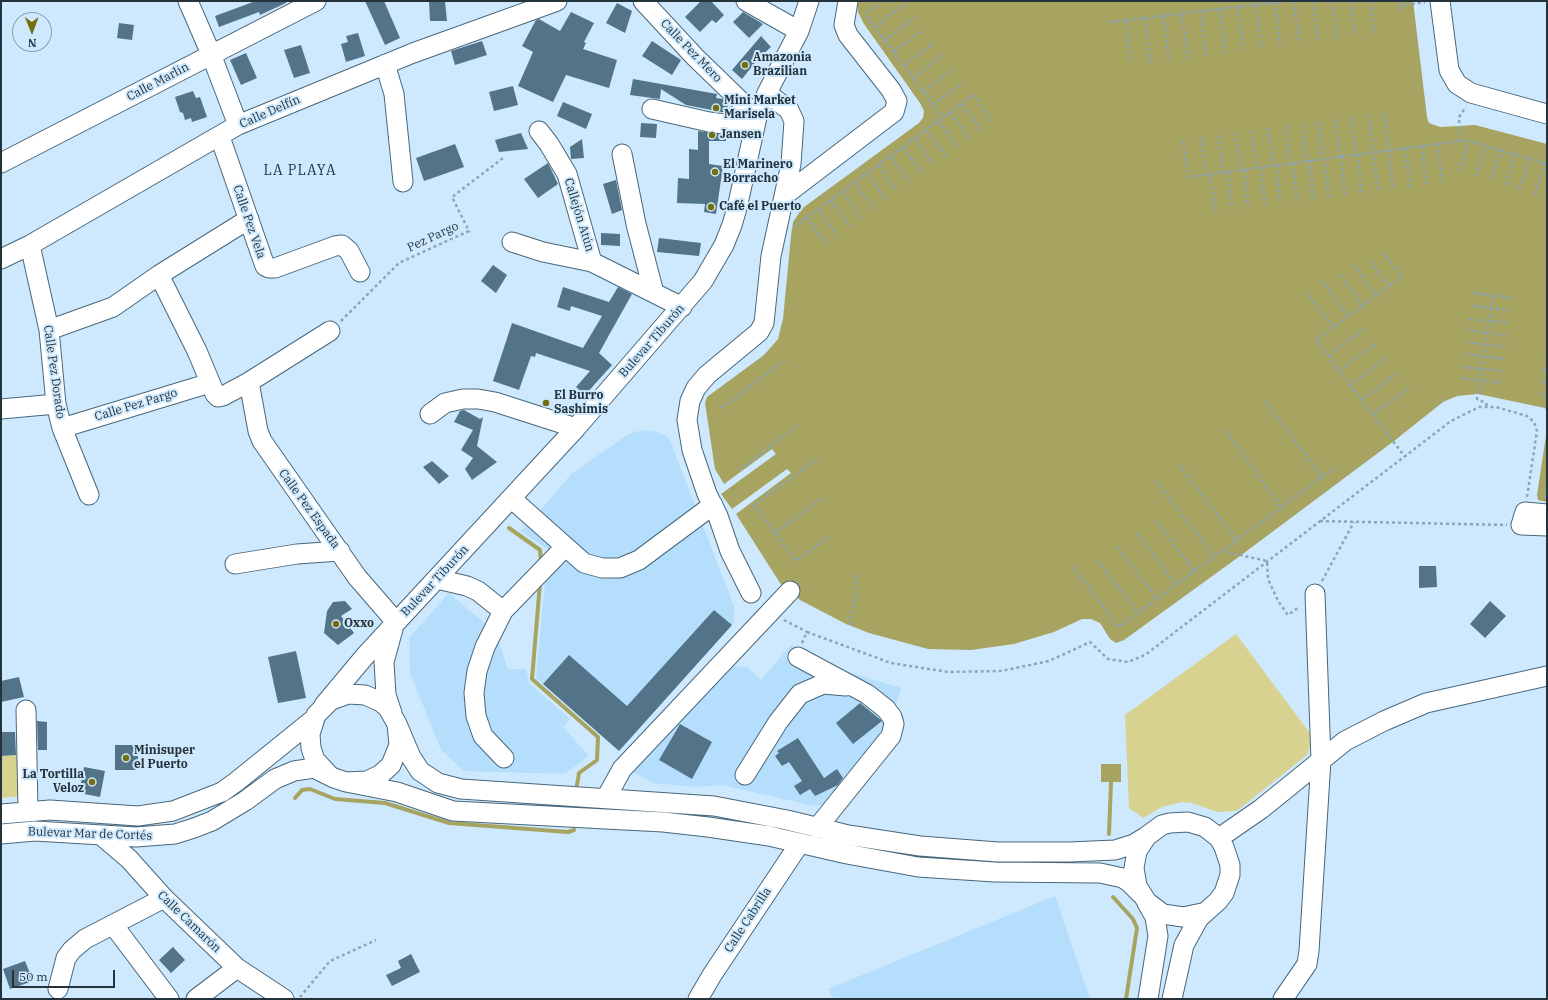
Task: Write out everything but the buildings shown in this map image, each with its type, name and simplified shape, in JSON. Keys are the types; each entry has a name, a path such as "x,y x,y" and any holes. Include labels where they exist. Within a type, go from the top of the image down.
{"street":[{"path":"188,1 211,54 238,125"},
{"name":"Calle Marlin","path":"1,163 316,1"},
{"name":"Calle Delfín","path":"1,259 30,246 220,137 238,125 385,64 557,1"},
{"name":"Calle Pez Mero","path":"643,1 756,122"},
{"path":"746,1 798,31"},
{"name":"Bulevar Tiburón","path":"319,712 365,656 576,428 703,281 724,245 737,208 756,122 767,93 798,31 809,1"},
{"path":"784,195 894,112 897,101 891,90 848,35 844,24 848,1"},
{"path":"1440,1 1449,70 1457,84 1471,93 1547,114"},
{"path":"385,64 394,94 402,182"},
{"path":"751,593 730,551 718,516 707,494 691,445 687,420 690,401 696,388 707,375 759,332 764,323 772,256 791,164 794,121 789,110 767,93"},
{"path":"652,109 709,122 756,122"},
{"name":"Callejón Atún","path":"538,131 549,144 567,174 592,262 682,307"},
{"name":"Calle Pez Vela","path":"220,137 263,263 269,268 275,268 335,246 342,245 349,251 360,272"},
{"path":"622,154 636,224 654,293"},
{"path":"49,330 112,307 159,275 249,219"},
{"path":"512,242 543,252 592,262"},
{"name":"Calle Pez Dorado","path":"30,246 49,330 56,404 62,428 89,495"},
{"path":"159,275 197,351 213,388"},
{"name":"Calle Pez Pargo","path":"62,428 213,388 221,397 249,382 330,331"},
{"name":"Calle Pez Espada","path":"249,382 258,431 262,441 357,577 396,622"},
{"path":"430,414 445,403 463,399 478,399 495,402 576,428"},
{"path":"1,409 56,404"},
{"path":"512,498 584,563 602,568 620,568 639,560 713,505"},
{"path":"1523,518 1547,514"},
{"path":"1523,518 1547,526"},
{"path":"504,758 483,736 476,716 474,693 477,671 483,653 503,611 565,547"},
{"path":"235,564 297,554 340,551"},
{"path":"437,579 467,586 478,591 503,611"},
{"path":"606,798 622,769 790,592"},
{"path":"1283,999 1307,964 1310,952 1321,760 1315,594"},
{"name":"Bulevar Tiburón","path":"395,720 386,695 384,662 396,622"},
{"path":"798,657 867,694 886,709 892,717 894,724 891,736 817,828"},
{"path":"1219,838 1261,809 1345,741 1384,721 1426,703 1547,676"},
{"path":"745,775 778,722 800,694 823,684 854,687"},
{"path":"357,693 374,698 388,708 415,764 426,776 445,786 461,789 606,798 714,806 787,820 817,828 920,846 998,852 1070,852 1115,850 1134,844 1162,826 1170,823 1188,822 1205,827 1219,838 1228,855 1230,875 1224,893 1214,904 1202,913 1183,918 1159,911 1129,882 1116,876 1106,874 995,872 918,867 847,854 768,836 663,822 453,811 397,792 337,778 315,760 311,748 310,734 319,712 339,696 357,693"},
{"path":"26,710 28,810"},
{"name":"Bulevar Mar de Cortés","path":"1,814 28,810 50,810 138,816 173,811 227,788 266,759 319,712"},
{"path":"337,778 367,781 386,770 394,759 399,745 395,720"},
{"name":"Bulevar Mar de Cortés","path":"1,834 35,831 102,836 155,836 175,834 194,828 229,812 284,774 303,768 314,768 337,778"},
{"name":"Calle Camarón","path":"102,836 129,859 164,898 237,968 284,999"},
{"path":"1147,836 1137,851 1134,864 1134,878 1155,917 1158,936 1148,999"},
{"name":"Calle Cabrilla","path":"698,999 712,975 800,843"},
{"path":"58,989 66,958 72,950 85,939 114,926 164,898"},
{"path":"1172,999 1184,945 1202,913"},
{"path":"114,926 169,999"},
{"path":"196,999 237,968"}],"path":[{"path":"882,1 865,14 943,118"},
{"path":"1110,22 1287,1"},
{"path":"1294,1 1299,43"},
{"path":"1313,1 1318,41"},
{"path":"1332,1 1337,39"},
{"path":"1351,1 1355,37"},
{"path":"1370,1 1374,33"},
{"path":"1399,1 1400,11"},
{"path":"1400,6 1428,1"},
{"path":"1275,2 1280,46"},
{"path":"875,27 905,4"},
{"path":"1256,5 1261,48"},
{"path":"1238,7 1243,50"},
{"path":"1220,9 1225,54"},
{"path":"1201,12 1206,56"},
{"path":"1182,14 1188,58"},
{"path":"1164,16 1169,60"},
{"path":"885,40 914,17"},
{"path":"1145,18 1150,63"},
{"path":"1126,20 1131,61"},
{"path":"894,52 923,30"},
{"path":"904,65 934,43"},
{"path":"913,78 943,55"},
{"path":"923,92 953,69"},
{"path":"933,105 963,82"},
{"path":"792,228 879,166 973,95 992,121"},
{"path":"962,104 981,130"},
{"path":"1460,141 1459,117 1465,110 1466,106"},
{"path":"950,112 969,138"},
{"path":"1384,113 1393,188"},
{"path":"1369,115 1378,190"},
{"path":"1352,118 1361,193"},
{"path":"1335,119 1345,194"},
{"path":"938,121 958,147"},
{"path":"1318,122 1329,197"},
{"path":"1302,124 1306,160"},
{"path":"1286,126 1297,202"},
{"path":"1268,128 1273,166"},
{"path":"926,130 946,156"},
{"path":"1252,131 1256,168"},
{"path":"1236,132 1241,170"},
{"path":"1219,135 1223,173"},
{"path":"1202,137 1206,175"},
{"path":"915,139 933,164"},
{"path":"1183,140 1188,177 1273,166 1306,160 1469,141 1546,164 1536,194"},
{"path":"1459,171 1469,141"},
{"path":"1438,144 1442,182"},
{"path":"1476,176 1485,145"},
{"path":"1422,146 1426,184"},
{"path":"903,148 922,173"},
{"path":"1406,148 1410,186"},
{"path":"1491,180 1501,150"},
{"path":"1506,185 1515,155"},
{"path":"891,157 910,182"},
{"name":"Pez Pargo","path":"330,331 399,263 469,230 452,197 503,158"},
{"path":"1519,189 1530,159"},
{"path":"1310,160 1313,199"},
{"path":"1277,165 1280,202"},
{"path":"879,166 897,191"},
{"path":"1261,167 1265,205"},
{"path":"1245,170 1248,207"},
{"path":"1228,172 1232,209"},
{"path":"867,174 886,200"},
{"path":"1210,174 1215,212"},
{"path":"855,183 874,209"},
{"path":"842,192 862,218"},
{"path":"831,201 850,226"},
{"path":"819,210 838,236"},
{"path":"807,218 826,244"},
{"path":"1383,252 1402,277 1316,340 1405,457"},
{"path":"1370,261 1389,286"},
{"path":"1353,265 1376,296"},
{"path":"1340,275 1363,305"},
{"path":"1321,280 1348,316"},
{"path":"1306,292 1333,327"},
{"path":"1474,293 1512,298"},
{"path":"1488,406 1486,403 1477,399 1493,296"},
{"path":"1472,306 1510,310"},
{"path":"1469,319 1509,323"},
{"path":"1328,356 1364,329"},
{"path":"1467,330 1508,336"},
{"path":"1466,342 1505,347"},
{"path":"1339,370 1376,344"},
{"path":"1465,354 1504,359"},
{"path":"1350,385 1386,358"},
{"path":"721,408 785,360"},
{"path":"1463,367 1502,371"},
{"path":"1361,400 1398,373"},
{"path":"1462,378 1501,384"},
{"path":"1541,382 1547,383"},
{"path":"1372,415 1409,388"},
{"path":"1539,394 1547,395"},
{"path":"1266,401 1322,477"},
{"path":"798,657 806,632 891,663 948,672 1001,671 1049,661 1090,642 1108,659 1128,662 1145,655 1267,561 1452,421 1474,409 1488,406 1527,416 1536,424 1537,431 1523,518 1354,522 1320,521"},
{"path":"739,470 798,425"},
{"path":"1226,431 1281,507"},
{"path":"817,459 754,505 796,561 830,536"},
{"path":"1179,465 1237,540"},
{"path":"1073,567 1119,627 1336,467"},
{"path":"1156,481 1214,556"},
{"path":"1547,483 1547,491"},
{"path":"775,533 823,498"},
{"path":"1156,520 1194,571"},
{"path":"1267,561 1268,579 1278,600 1288,615 1315,594 1354,522"},
{"path":"1137,534 1176,584"},
{"path":"1117,548 1157,598"},
{"path":"1222,551 1267,561"},
{"path":"1097,561 1138,612"},
{"path":"849,625 854,602 856,574"},
{"path":"298,999 330,961 376,940"}],"shaded area":[{"path":"857,1 1413,1 1427,117 1429,123 1440,127 1475,125 1547,144 1547,411 1545,408 1478,394 1457,396 1443,402 1394,441 1240,556 1124,640 1116,643 1110,639 1100,623 1091,619 1082,619 1054,632 1014,644 971,650 928,649 869,633 846,624 800,600 780,583 736,514 791,473 787,469 732,509 721,494 776,454 772,449 724,484 715,469 705,403 707,397 764,355 778,339 783,319 793,222 799,213 804,207 919,123 923,118 924,111 920,103 864,24 858,12"},
{"path":"1547,429 1547,502 1538,500 1537,495"},
{"path":"646,430 658,432 669,438 734,606 734,620 732,625 619,751 536,678 548,549 520,531 529,524 571,474 626,436 634,432"},
{"path":"449,593 496,633 508,669 526,669 529,683 570,719 563,727 589,756 565,774 464,771 441,750 410,673 409,638"},
{"path":"1236,634 1312,736 1308,754 1237,811 1217,812 1192,803 1182,802 1162,807 1143,818 1129,808 1125,715"},
{"path":"791,645 845,671 901,688 889,727 831,803 814,806 722,785 695,787 653,783 633,772 727,666 747,667 761,680"},
{"path":"21,755 22,796 1,798 1,756"},
{"path":"1101,764 1121,764 1121,782 1101,782"},
{"path":"1055,896 1090,999 834,999 828,989"}],"waterway":[{"path":"509,528 540,550 541,562"},
{"path":"540,583 532,679 598,737 597,760 579,773 577,785"},
{"path":"1109,834 1111,782"},
{"path":"295,798 302,790 310,789 335,799 385,803 449,823 568,832 574,830"},
{"path":"1113,897 1133,919 1137,928 1126,999"}],"place":[{"name":"Amazonia Brazilian","path":"745,65"},
{"name":"Mini Market Marisela","path":"716,108"},
{"name":"Jansen","path":"712,135"},
{"name":"El Marinero Borracho","path":"715,172"},
{"name":"Café el Puerto","path":"711,207"},
{"name":"El Burro Sashimis","path":"546,403"},
{"name":"Oxxo","path":"336,624"},
{"name":"Minisuper el Puerto","path":"126,758"},
{"name":"La Tortilla Veloz","path":"92,782"}],"district":[{"name":"LA PLAYA","path":"300,171"}]}
